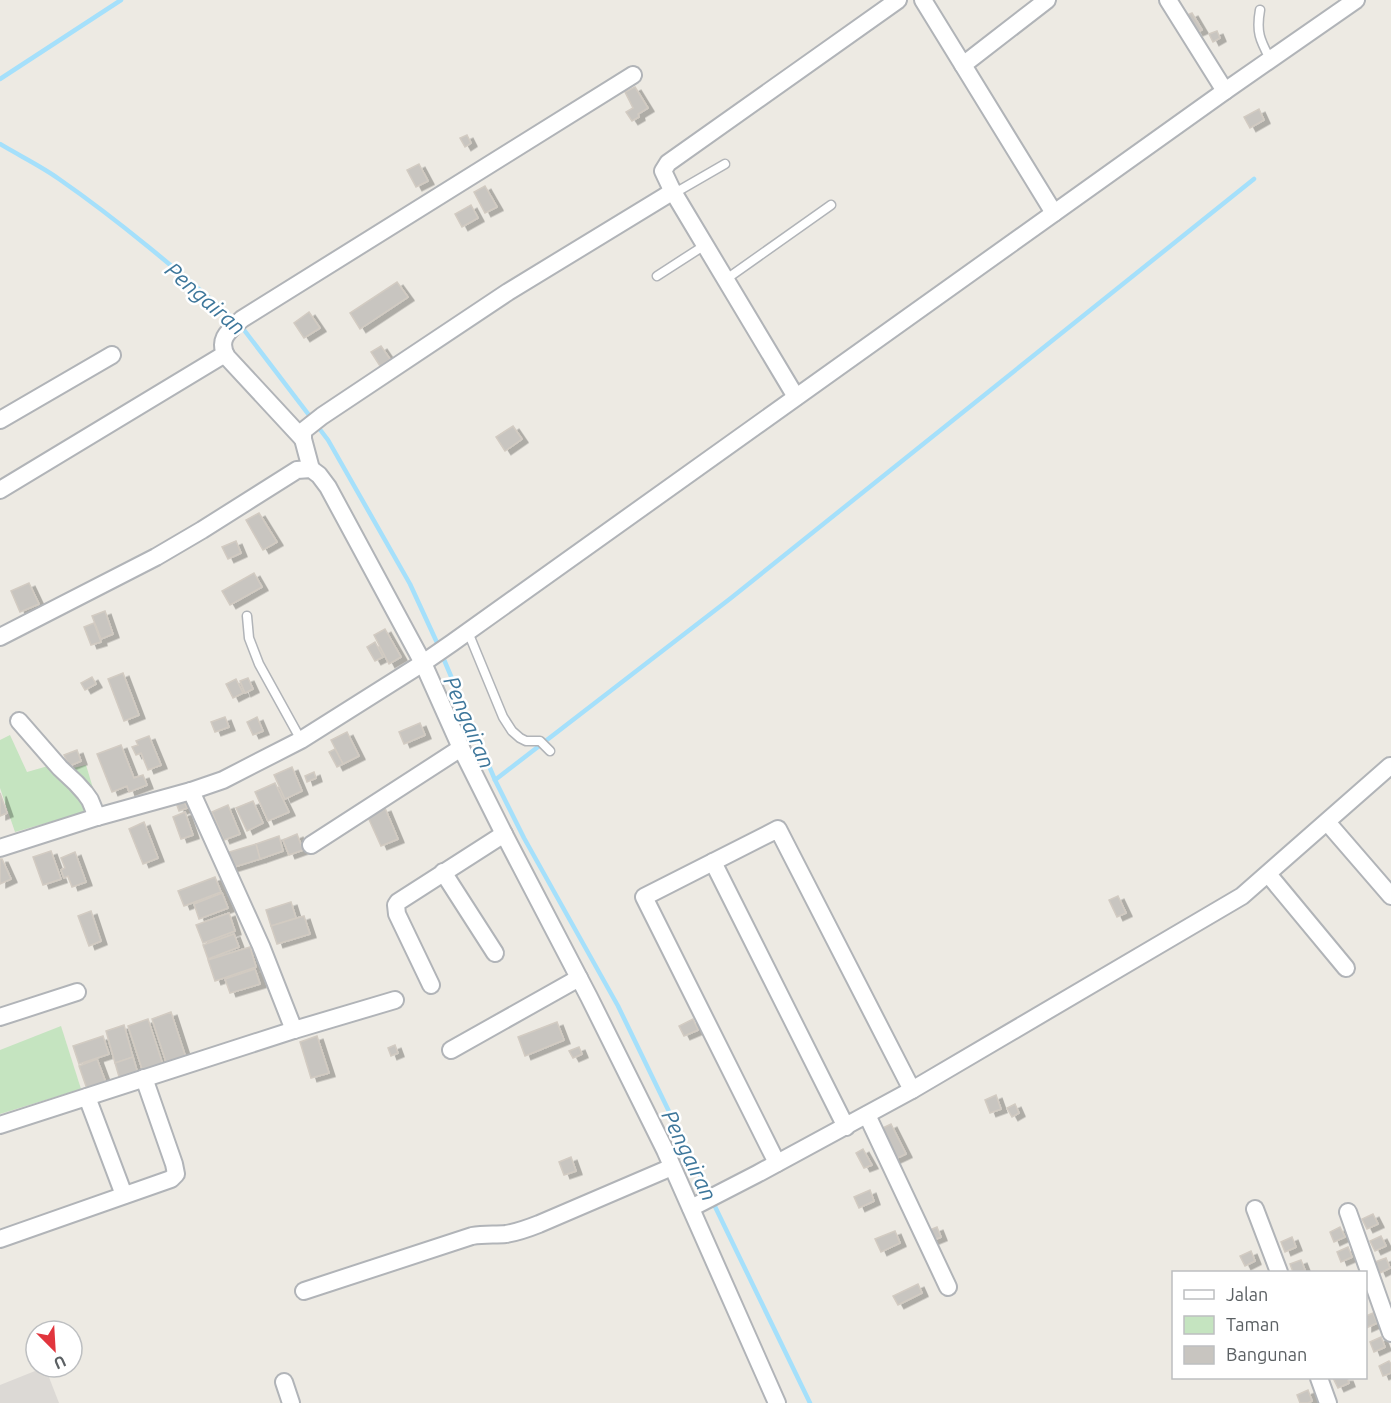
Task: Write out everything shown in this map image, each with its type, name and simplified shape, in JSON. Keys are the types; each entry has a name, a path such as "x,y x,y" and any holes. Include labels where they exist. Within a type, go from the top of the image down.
{"street":[{"path":"796,397 674,193 663,169 668,163 898,0"},
{"path":"923,0 1053,213"},
{"path":"1168,0 1225,91"},
{"path":"0,848 223,780 301,740 468,632 1053,213 1356,0"},
{"path":"963,65 1042,1"},
{"path":"312,427 225,354 223,339 238,323 633,75"},
{"path":"312,427 508,292 674,193"},
{"path":"0,489 225,354"},
{"path":"0,420 112,355"},
{"path":"311,469 312,427"},
{"path":"0,637 172,548 297,470 311,469 319,475 328,487 426,661 460,748 579,978 672,1167 777,1403"},
{"path":"19,722 85,793 97,817"},
{"path":"311,845 460,748"},
{"path":"691,1208 912,1090 1242,896 1391,767"},
{"path":"191,791 261,946 294,1030"},
{"path":"1327,822 1391,897"},
{"path":"777,1163 644,897 778,829 912,1090"},
{"path":"431,986 397,914 396,906 401,899 504,834"},
{"path":"713,862 846,1127"},
{"path":"443,872 495,953"},
{"path":"1268,874 1346,968"},
{"path":"452,1050 579,978"},
{"path":"0,1017 77,992"},
{"path":"0,1125 294,1030 395,1000"},
{"path":"0,1239 171,1179 176,1174 144,1078"},
{"path":"87,1097 124,1195"},
{"path":"867,1115 948,1287"},
{"path":"304,1292 472,1236 518,1231 539,1224 672,1167"},
{"path":"1255,1209 1279,1271"},
{"path":"1348,1212 1391,1333"},
{"path":"1320,1379 1328,1403"},
{"path":"284,1382 291,1403"}],"lane":[{"path":"1260,10 1257,23 1258,34 1270,59"},
{"path":"674,193 725,164"},
{"path":"725,280 831,205"},
{"path":"657,276 705,245"},
{"path":"247,616 249,638 259,664 301,740"},
{"path":"468,632 503,717 512,731 526,741 546,746"}],"shaded area":[{"path":"24,1375 24,1379 50,1379 59,1403 0,1403 0,1385"}],"green space":[{"path":"10,735 27,772 62,762 69,769 86,765 99,808 15,832 0,788 0,740"},
{"path":"61,1026 81,1089 0,1114 0,1050"}],"building":[{"path":"1192,13 1202,30 1197,32 1187,15"},
{"path":"1217,31 1220,38 1213,42 1209,34"},
{"path":"635,87 648,108 632,121 626,112 633,108 625,92"},
{"path":"1259,109 1264,120 1250,128 1244,117"},
{"path":"467,135 471,143 465,147 460,138"},
{"path":"419,164 428,181 416,187 407,170"},
{"path":"485,186 497,207 485,213 474,192"},
{"path":"471,205 478,218 462,227 455,214"},
{"path":"397,282 408,297 360,329 350,313"},
{"path":"309,312 320,328 304,338 294,323"},
{"path":"381,346 390,359 380,366 371,352"},
{"path":"513,426 522,439 505,451 496,437"},
{"path":"259,513 277,542 263,550 246,520"},
{"path":"236,541 241,553 228,559 222,547"},
{"path":"254,573 262,587 230,605 222,591"},
{"path":"29,583 39,604 20,612 11,591"},
{"path":"105,611 113,634 101,639 92,616"},
{"path":"94,623 101,642 91,645 84,627"},
{"path":"385,629 401,657 389,664 374,635"},
{"path":"375,642 383,657 375,661 367,647"},
{"path":"123,673 139,715 124,721 108,679"},
{"path":"92,677 96,684 85,690 81,683"},
{"path":"248,678 253,689 245,693 240,681"},
{"path":"236,679 243,693 233,698 226,684"},
{"path":"225,717 229,727 215,732 211,722"},
{"path":"257,717 263,731 253,735 247,722"},
{"path":"420,723 425,735 404,744 399,732"},
{"path":"347,732 359,756 343,764 331,740"},
{"path":"149,736 161,765 148,770 141,753 136,755 132,747 138,745 136,741"},
{"path":"121,745 134,778 143,775 147,785 129,792 127,786 112,792 97,754"},
{"path":"335,749 343,764 337,767 329,752"},
{"path":"77,750 81,761 69,766 64,755"},
{"path":"292,767 302,791 285,799 274,775"},
{"path":"314,772 316,778 307,782 305,776"},
{"path":"275,783 289,812 268,821 255,792"},
{"path":"0,793 7,813 0,816"},
{"path":"182,797 187,808 179,811 175,800"},
{"path":"253,801 263,823 247,831 236,808"},
{"path":"228,805 240,834 224,840 212,812"},
{"path":"385,808 398,839 381,846 367,815"},
{"path":"185,812 193,835 181,839 173,817"},
{"path":"144,822 158,858 143,864 129,829"},
{"path":"297,834 303,850 289,855 283,840"},
{"path":"279,836 283,851 260,859 256,844"},
{"path":"256,844 260,859 231,868 226,853"},
{"path":"51,851 61,879 43,885 33,857"},
{"path":"75,852 86,882 72,887 68,876 64,878 61,870 65,868 61,858"},
{"path":"0,859 11,879 0,884"},
{"path":"215,877 221,892 184,906 178,891"},
{"path":"222,893 228,908 199,919 194,904"},
{"path":"1118,896 1126,913 1117,917 1109,900"},
{"path":"291,902 296,918 271,926 266,910"},
{"path":"91,911 101,941 89,946 78,916"},
{"path":"229,913 235,931 203,943 196,925"},
{"path":"304,916 310,934 277,944 271,926"},
{"path":"234,934 239,947 208,959 203,945"},
{"path":"250,947 256,967 215,981 208,960"},
{"path":"255,969 260,984 230,993 225,979"},
{"path":"171,1012 186,1058 167,1065 152,1019"},
{"path":"148,1019 163,1065 143,1072 128,1026"},
{"path":"693,1019 698,1030 684,1036 679,1026"},
{"path":"557,1022 564,1040 525,1056 518,1037"},
{"path":"124,1025 133,1057 115,1063 106,1031"},
{"path":"103,1036 109,1054 79,1064 73,1046"},
{"path":"317,1036 329,1073 311,1078 300,1042"},
{"path":"395,1045 398,1053 391,1056 388,1048"},
{"path":"579,1047 582,1054 573,1058 569,1051"},
{"path":"133,1057 138,1074 120,1080 115,1063"},
{"path":"97,1059 106,1083 87,1089 79,1066"},
{"path":"996,1095 1001,1109 990,1113 985,1100"},
{"path":"1015,1104 1019,1113 1012,1117 1007,1108"},
{"path":"891,1124 906,1154 891,1161 876,1131"},
{"path":"863,1149 872,1165 864,1168 856,1153"},
{"path":"571,1157 576,1171 564,1175 559,1162"},
{"path":"870,1190 874,1201 859,1208 854,1197"},
{"path":"1373,1214 1378,1224 1367,1229 1362,1219"},
{"path":"937,1227 941,1237 929,1242 925,1232"},
{"path":"1340,1227 1345,1237 1334,1242 1330,1232"},
{"path":"895,1231 900,1243 881,1252 875,1239"},
{"path":"1381,1236 1386,1246 1375,1251 1370,1241"},
{"path":"1292,1237 1296,1247 1285,1252 1281,1242"},
{"path":"1348,1247 1352,1257 1341,1262 1337,1252"},
{"path":"1251,1251 1255,1261 1245,1266 1240,1256"},
{"path":"1386,1258 1390,1268 1380,1273 1375,1262"},
{"path":"1301,1260 1305,1270 1293,1271 1290,1264"},
{"path":"918,1284 922,1293 898,1305 893,1296"},
{"path":"1373,1313 1377,1323 1367,1328 1367,1316"},
{"path":"1381,1337 1385,1347 1374,1352 1370,1342"},
{"path":"1389,1361 1391,1373 1383,1376 1379,1366"},
{"path":"1334,1379 1347,1379 1349,1383 1338,1388"},
{"path":"1308,1390 1312,1401 1300,1403 1297,1395"}],"waterway":[{"path":"0,79 121,0"},
{"name":"Pengairan","path":"0,144 52,174 105,212 235,320"},
{"path":"495,780 731,598 1254,179"},
{"name":"Pengairan","path":"241,326 328,440 410,584 439,647"},
{"name":"Pengairan","path":"442,655 495,780 524,838 618,1006 810,1403"}]}
